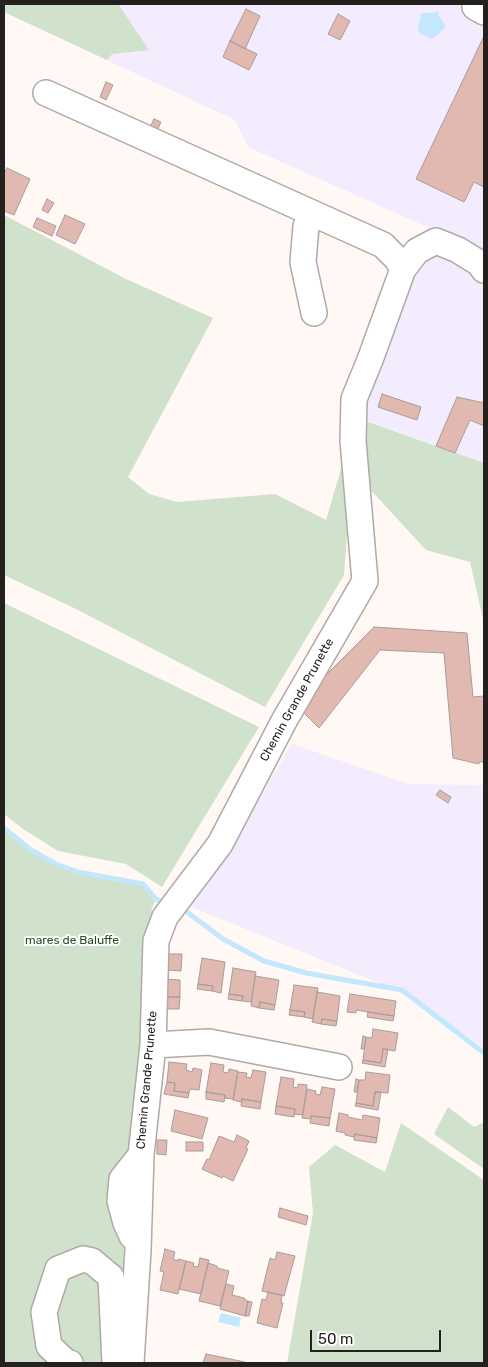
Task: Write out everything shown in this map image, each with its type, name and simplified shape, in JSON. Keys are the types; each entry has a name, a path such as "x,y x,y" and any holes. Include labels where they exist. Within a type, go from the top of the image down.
{"street":[{"path":"46,93 383,245 397,259 403,269 418,251 436,241 458,250 479,263 484,270"},
{"path":"314,214 306,226 303,262 314,313"},
{"name":"Chemin Grande Prunette","path":"131,1363 138,1250 140,1155 153,1045 156,941 165,917 220,844 284,721 365,581 354,441 354,399 403,269"},
{"path":"153,1045 209,1042 339,1067"},
{"path":"70,1363 66,1362 49,1346 44,1312 58,1269 83,1260 92,1261 111,1277 115,1363"}],"shaded area":[{"path":"4,4 484,4 484,245 480,254 425,226 248,147 235,120 4,12"},
{"path":"436,252 466,271 478,257 484,262 484,463 360,418 415,265"},
{"path":"292,744 409,784 484,785 484,1048 406,994 189,906 241,829"}],"green space":[{"path":"4,4 118,4 149,50 112,54 107,60 4,12"},
{"path":"4,215 126,279 213,318 128,477 149,494 177,502 275,494 326,520 344,459 347,534 344,575 265,707 76,609 4,575"},
{"path":"360,419 484,463 484,623 470,562 426,550 366,485"},
{"path":"4,603 259,727 162,887 126,864 58,851 23,829 4,814"},
{"name":"mares de Baluffe","path":"4,828 31,850 56,864 78,872 143,884 156,899 151,910 159,914 126,1363 4,1363"},
{"path":"448,1107 474,1127 484,1122 484,1169 434,1134"},
{"path":"401,1123 484,1180 484,1363 287,1363 313,1213 309,1167 335,1145 385,1172"}],"water":[{"path":"436,11 445,24 445,28 432,39 419,33 418,25 422,13 435,13"},
{"path":"221,1313 241,1318 239,1327 218,1322"}],"building":[{"path":"246,9 260,16 245,49 230,41"},
{"path":"338,14 350,21 340,40 328,34"},
{"path":"484,36 484,187 474,182 464,202 416,179"},
{"path":"230,41 257,54 249,70 223,57"},
{"path":"106,82 113,85 106,100 100,97"},
{"path":"154,119 161,122 156,133 149,129"},
{"path":"7,168 30,179 14,215 4,211 4,174"},
{"path":"47,199 54,203 48,213 42,210"},
{"path":"65,215 85,224 75,244 56,235"},
{"path":"37,218 56,226 52,236 33,227"},
{"path":"382,394 421,407 417,420 378,407"},
{"path":"457,397 484,403 484,426 470,420 455,453 436,446"},
{"path":"374,627 467,633 473,697 484,696 484,762 479,762 479,764 453,758 444,653 380,650 319,728 296,705"},
{"path":"440,790 451,797 448,803 436,795"},
{"path":"168,954 182,954 181,971 167,970"},
{"path":"202,958 225,962 221,993 212,991 213,986 198,984"},
{"path":"233,968 256,972 251,1002 242,1001 243,996 229,994"},
{"path":"255,976 279,980 275,1005 260,1002 259,1008 251,1006"},
{"path":"165,979 180,980 180,997 164,997"},
{"path":"198,984 213,986 212,991 197,989"},
{"path":"294,985 318,988 313,1019 304,1017 305,1012 290,1010"},
{"path":"317,992 340,996 337,1021 322,1019 321,1024 312,1022"},
{"path":"229,994 243,996 242,1001 228,999"},
{"path":"350,994 396,1001 394,1016 356,1010 356,1013 347,1012"},
{"path":"164,997 180,997 179,1009 164,1009"},
{"path":"260,1002 275,1005 274,1010 259,1008"},
{"path":"290,1010 305,1012 304,1017 289,1015"},
{"path":"368,1012 394,1016 393,1021 367,1017"},
{"path":"322,1019 337,1021 336,1026 321,1024"},
{"path":"373,1029 398,1033 395,1051 383,1049 381,1063 363,1060 366,1037 372,1038"},
{"path":"363,1036 366,1037 364,1049 361,1049"},
{"path":"383,1049 388,1049 385,1067 362,1063 363,1060 381,1063"},
{"path":"169,1062 187,1064 186,1070 192,1072 193,1068 202,1070 199,1090 190,1089 189,1093 174,1091 175,1083 167,1082"},
{"path":"211,1063 224,1065 223,1072 228,1073 229,1069 238,1071 233,1099 225,1098 225,1095 206,1092"},
{"path":"253,1070 266,1072 261,1102 242,1099 241,1102 233,1100 238,1072 247,1073 246,1077 251,1078"},
{"path":"366,1072 390,1075 388,1093 375,1092 373,1106 356,1103 359,1080 365,1080"},
{"path":"281,1077 294,1079 293,1087 298,1088 298,1084 307,1085 303,1115 294,1114 295,1109 276,1106"},
{"path":"356,1079 359,1080 357,1092 354,1092"},
{"path":"167,1082 175,1083 174,1091 189,1093 188,1098 164,1094"},
{"path":"322,1087 335,1089 330,1118 311,1116 311,1119 302,1118 307,1089 316,1091 315,1094 320,1095"},
{"path":"206,1092 225,1095 224,1102 206,1099"},
{"path":"375,1092 381,1092 378,1110 355,1106 356,1103 373,1106"},
{"path":"242,1099 261,1102 260,1109 241,1106"},
{"path":"276,1106 295,1109 294,1117 275,1114"},
{"path":"175,1110 208,1118 202,1139 171,1131"},
{"path":"339,1113 362,1120 363,1115 380,1118 377,1138 355,1134 354,1137 336,1131"},
{"path":"311,1116 330,1118 329,1126 310,1123"},
{"path":"355,1134 377,1138 376,1143 354,1140"},
{"path":"237,1135 249,1141 246,1148 248,1149 233,1181 202,1169 207,1159 209,1160 219,1136 234,1142"},
{"path":"157,1140 167,1140 166,1155 157,1154"},
{"path":"186,1142 203,1142 203,1151 186,1151"},
{"path":"280,1208 308,1216 306,1225 278,1217"},
{"path":"165,1249 175,1252 173,1259 186,1261 178,1294 160,1290 164,1272 160,1271"},
{"path":"277,1252 295,1256 284,1296 262,1291 270,1258 275,1260"},
{"path":"200,1258 209,1260 201,1294 179,1289 186,1261 194,1263 193,1266 198,1267"},
{"path":"208,1263 229,1271 220,1306 199,1301"},
{"path":"226,1284 234,1286 232,1295 244,1298 248,1302 245,1316 220,1309"},
{"path":"268,1292 282,1295 281,1303 283,1303 277,1328 257,1323 262,1299 266,1300"},
{"path":"248,1302 252,1302 249,1316 245,1316"},
{"path":"206,1354 245,1362 245,1363 203,1363"}],"waterway":[{"path":"4,828 31,850 56,864 78,872 143,884 160,901"},
{"path":"187,912 223,939 264,961 306,973 402,990 484,1053"}]}
